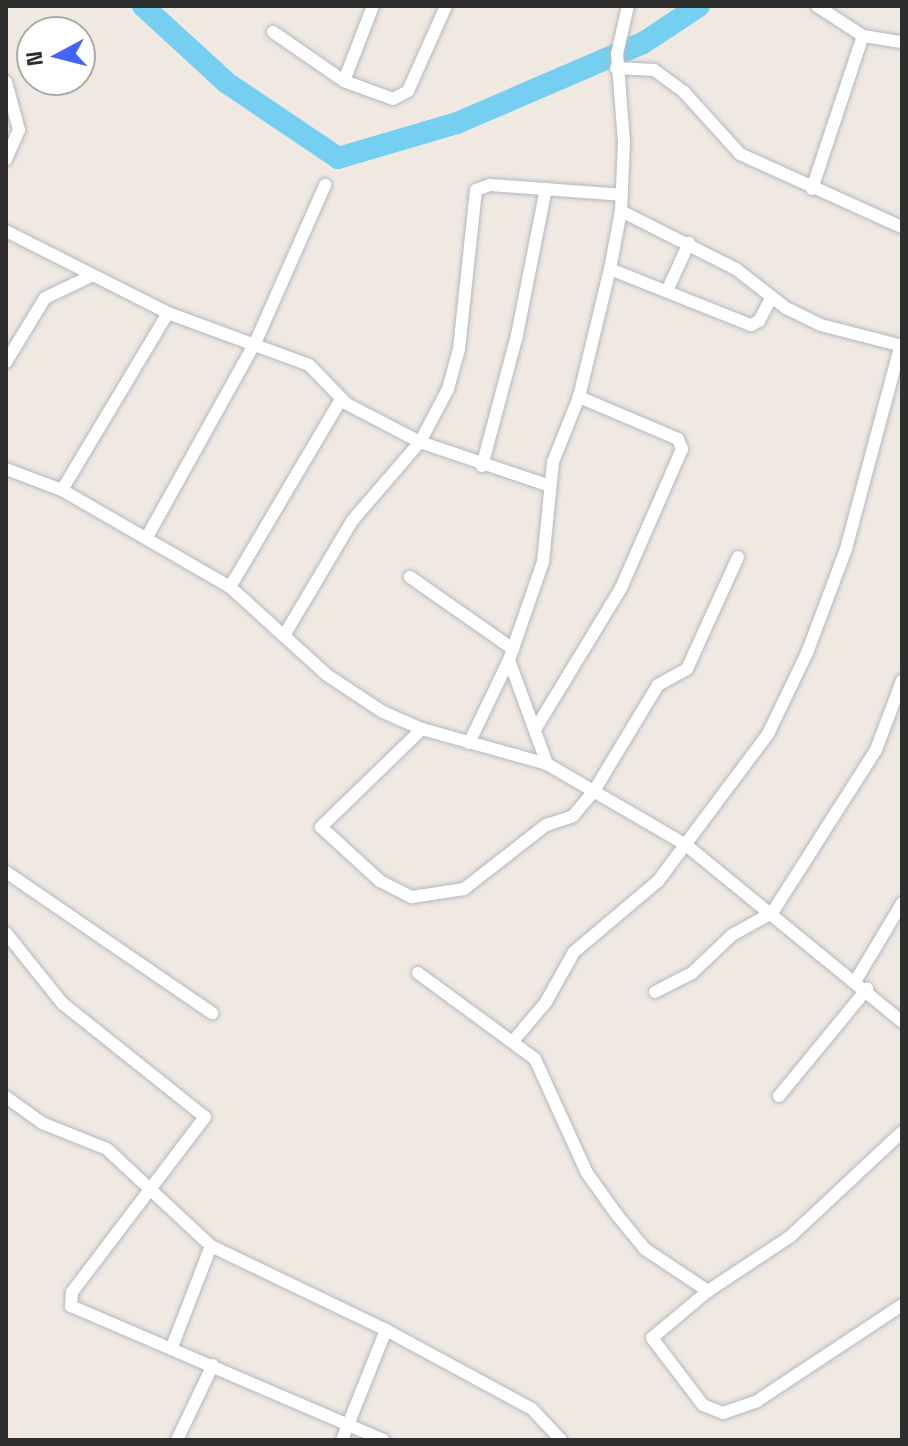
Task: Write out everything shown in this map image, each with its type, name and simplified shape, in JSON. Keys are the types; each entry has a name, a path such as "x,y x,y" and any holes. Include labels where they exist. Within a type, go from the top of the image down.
{"street":[{"path":"344,81 373,6"},
{"path":"273,32 344,81 393,99 408,91 446,6"},
{"path":"469,743 511,654 543,562 553,462 579,397 610,269 621,211 624,142 616,68 628,6"},
{"path":"822,7 863,36 902,42"},
{"path":"812,189 863,36"},
{"path":"616,68 654,70 684,92 740,154 902,227"},
{"path":"6,82 19,130 6,159"},
{"path":"147,537 256,341 325,185"},
{"path":"285,634 352,521 420,442 448,389 459,349 476,190 490,185 622,195"},
{"path":"482,466 517,335 546,189"},
{"path":"514,1040 546,1002 580,944 658,881 768,734 807,653 846,549 901,347 832,331 772,297 736,269 621,211"},
{"path":"6,231 89,277 117,285 168,313 256,341 316,370 341,399 420,442 482,466 526,475 550,486"},
{"path":"667,291 689,243"},
{"path":"610,269 751,325 759,321 772,297"},
{"path":"7,358 45,298 89,277"},
{"path":"62,490 168,313"},
{"path":"536,728 621,588 682,449 678,439 579,397"},
{"path":"230,587 341,399"},
{"path":"526,475 553,462"},
{"path":"6,469 62,490 230,587 327,675 383,712 422,729 547,764 686,845 867,989 902,1022"},
{"path":"422,729 321,827 398,894 430,897 464,889 546,825 573,816 594,791 658,685 687,669 738,557"},
{"path":"410,577 511,654 547,764"},
{"path":"655,992 692,973 732,935 772,913 876,750 902,681"},
{"path":"6,872 212,1013"},
{"path":"856,980 902,903"},
{"path":"6,933 62,1003 203,1112 204,1123 152,1186 69,1300 76,1311 172,1347 384,1440"},
{"path":"418,973 514,1040 535,1059 587,1173 617,1215 651,1254 708,1291"},
{"path":"779,1096 867,989"},
{"path":"6,1097 42,1123 107,1149 152,1186 177,1219 211,1246 386,1330 532,1409 561,1440"},
{"path":"902,1132 791,1236 708,1291 652,1338 703,1405 723,1413 757,1401 902,1305"},
{"path":"172,1347 211,1246"},
{"path":"342,1440 386,1330"},
{"path":"177,1440 213,1365"}],"waterway":[{"path":"143,6 227,83 338,158 457,123 643,43 699,6"}]}
